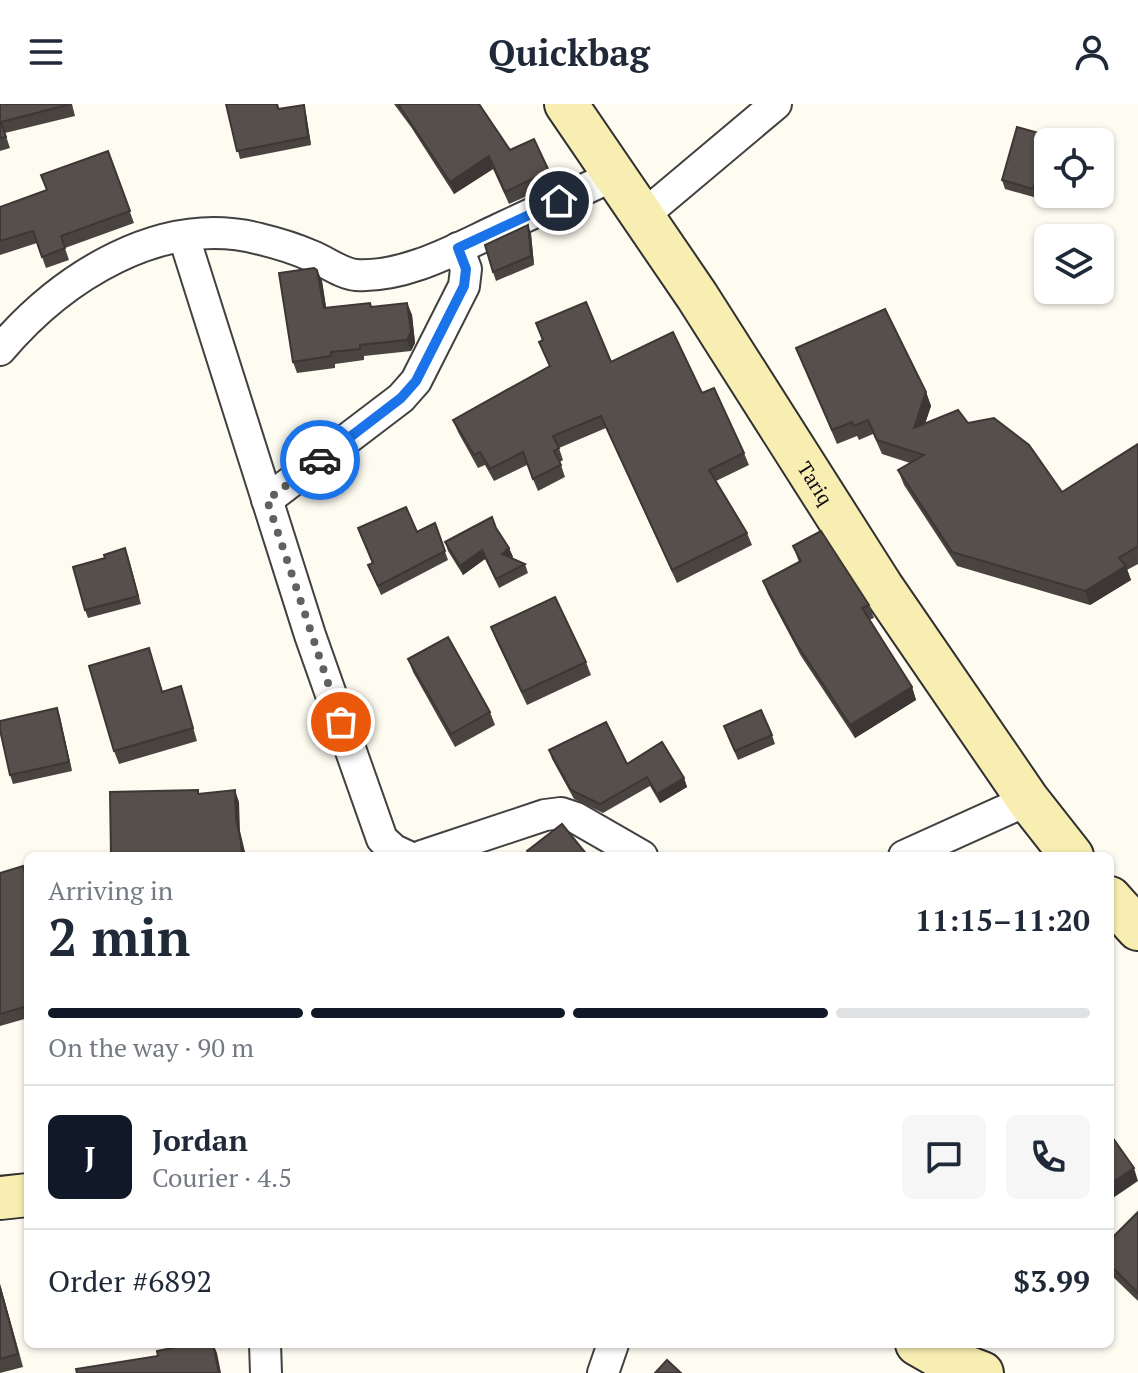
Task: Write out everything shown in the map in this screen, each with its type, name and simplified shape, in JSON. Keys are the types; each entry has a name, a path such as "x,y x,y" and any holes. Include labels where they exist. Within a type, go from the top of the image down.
{"main road":[{"name":"Tariq","path":"566,104 644,215 882,587 1028,800 1069,852"},
{"path":"1114,902 1138,929"},
{"path":"0,1198 24,1195"},
{"path":"924,1348 982,1373"}],"street":[{"path":"644,215 776,104"},
{"path":"0,350 61,290 107,261 155,243 221,234 260,239 310,255 354,275 403,270 458,248 615,175"},
{"path":"184,237 310,635 382,839 398,852"},
{"path":"267,500 401,398 416,381 464,286 466,269 458,248"},
{"path":"913,852 1028,800"},
{"path":"434,852 545,815 561,813 634,852"},
{"path":"265,1348 266,1373"},
{"path":"603,1373 612,1348"}],"building":[{"path":"0,104 71,104 1,122 6,137 0,138"},
{"path":"226,104 277,104 278,109 304,105 308,137 237,151"},
{"path":"398,104 479,104 510,150 534,139 549,171 505,192 489,156 450,182"},
{"path":"1017,127 1034,132 1033,189 1002,180"},
{"path":"108,151 130,211 61,236 65,248 42,257 33,231 0,241 0,207 47,190 41,175"},
{"path":"528,225 531,256 493,272 485,245"},
{"path":"317,270 324,308 407,303 411,332 407,340 360,345 360,349 331,352 331,356 293,362 279,273"},
{"path":"586,302 611,362 673,332 702,393 714,388 744,453 709,470 747,533 672,570 601,416 553,436 559,448 554,451 561,465 533,479 523,452 490,469 480,452 474,455 453,420 550,366 539,342 543,340 536,323"},
{"path":"885,309 926,392 914,428 958,410 968,423 994,418 1029,445 1062,492 1138,444 1138,546 1119,558 1126,566 1085,591 952,552 898,470 924,455 877,440 868,420 832,430 796,348"},
{"path":"406,507 417,532 435,523 445,551 378,586 368,565 373,563 358,528"},
{"path":"492,517 509,548 502,554 525,564 496,579 482,550 460,566 445,542"},
{"path":"821,531 869,605 862,608 912,687 850,725 796,643 763,581 801,561 793,546"},
{"path":"125,548 138,596 85,610 73,567 105,558 104,555"},
{"path":"555,597 586,662 522,692 491,627"},
{"path":"448,637 490,712 451,734 408,659"},
{"path":"149,648 162,692 181,686 193,728 114,751 89,666"},
{"path":"57,708 69,762 10,775 0,721"},
{"path":"761,710 772,735 735,751 724,726"},
{"path":"606,722 627,764 662,742 684,778 657,794 647,777 600,804 571,790 549,750"},
{"path":"198,790 198,794 235,790 242,852 111,852 110,792"},
{"path":"562,824 585,852 528,852"},
{"path":"23,866 24,870 24,1007 0,1014 0,873"},
{"path":"1114,1140 1134,1168 1114,1181"},
{"path":"1138,1212 1138,1293 1114,1269 1114,1236"},
{"path":"0,1288 18,1354 0,1359"},
{"path":"214,1348 219,1373 77,1373 76,1369 158,1356 157,1351"},
{"path":"667,1360 681,1373 655,1373"}],"way so far":[{"path":"320,460 267,500 341,722"}],"route":[{"path":"320,460 401,398 416,381 464,286 466,269 458,248 559,201"}]}
